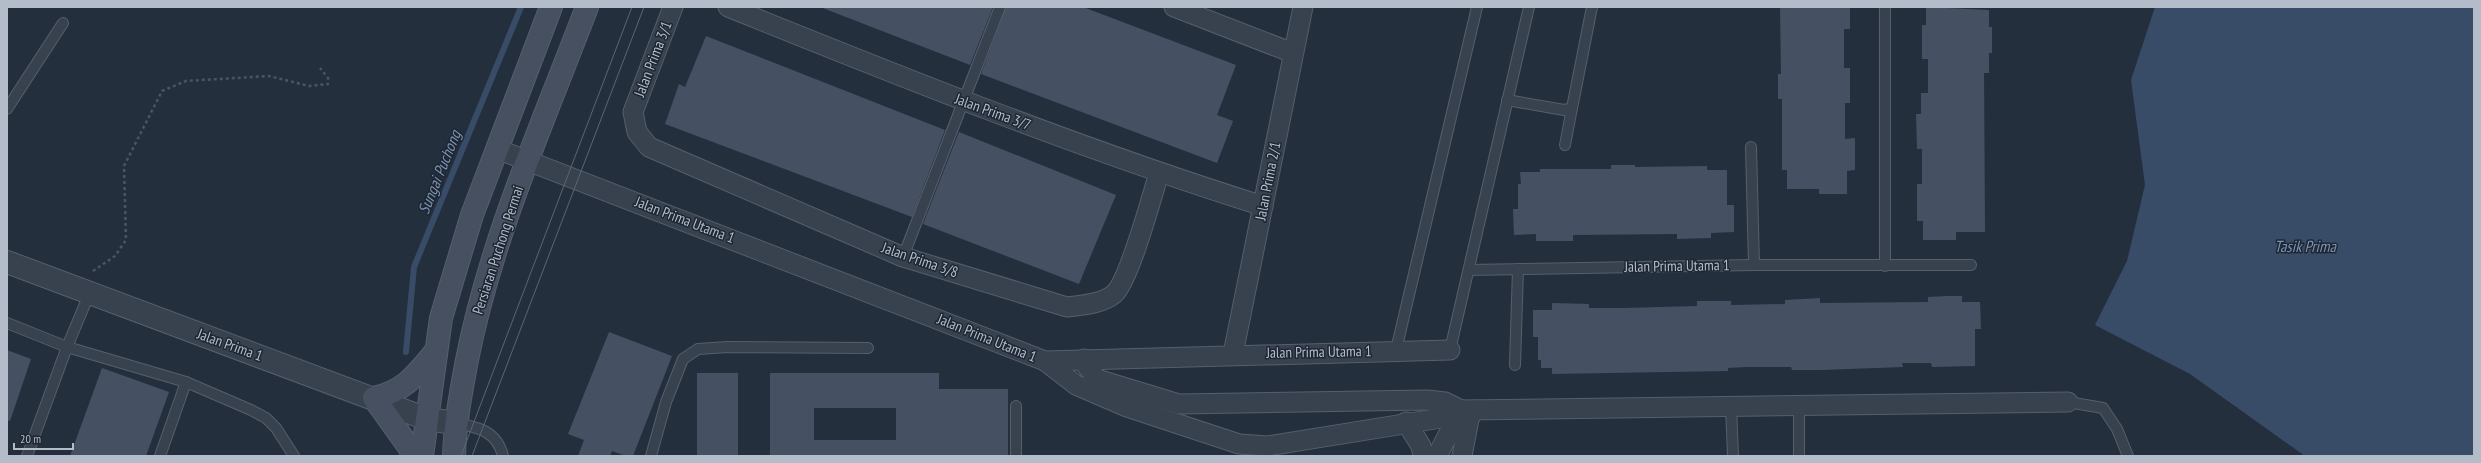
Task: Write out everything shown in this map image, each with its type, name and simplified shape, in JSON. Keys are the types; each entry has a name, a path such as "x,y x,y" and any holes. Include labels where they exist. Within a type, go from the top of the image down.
{"main road":[{"path":"422,456 441,318 472,215 551,7"},
{"name":"Persiaran Puchong Permai","path":"454,456 455,422 474,325 503,225 588,7"},
{"path":"413,456 409,447 374,398 389,394 414,379 436,351"}],"street":[{"name":"Jalan Prima 3/1","path":"633,112 672,7"},
{"name":"Jalan Prima 3/7","path":"728,7 965,102 1159,173 1263,206"},
{"path":"1174,7 1293,53"},
{"name":"Jalan Prima 2/1","path":"1233,354 1303,7"},
{"name":"Jalan Prima 3/8","path":"633,112 637,132 649,147 903,257 1067,307 1095,303 1115,293 1132,258 1159,173"},
{"name":"Jalan Prima Utama 1","path":"497,149 529,160 1045,360 1233,354 1450,350"},
{"name":"Jalan Prima 1","path":"7,262 89,282 427,419 455,422"},
{"path":"1084,359 1086,365 1097,379 1179,404 1427,400 1445,402 1468,410"},
{"path":"1045,360 1076,385 1127,407 1239,444 1267,446 1307,441 1406,422 1441,418 1468,410 2068,402"},
{"path":"1437,456 1468,410"},
{"path":"1462,456 1469,419 1468,410"},
{"path":"1406,422 1421,446 1423,456"}],"lane":[{"path":"903,257 965,102 1000,7"},
{"path":"1396,350 1477,7"},
{"name":"Jalan Prima Utama 1","path":"1450,350 1529,7"},
{"path":"1565,145 1592,7"},
{"path":"1885,7 1885,266"},
{"path":"7,109 63,23"},
{"path":"1507,100 1564,110 1572,108"},
{"path":"1751,147 1754,265"},
{"name":"Jalan Prima Utama 1","path":"1469,270 1754,265 1971,265"},
{"path":"1515,365 1518,269"},
{"path":"27,456 89,282"},
{"path":"7,323 67,346 186,382 266,418 276,428 294,456"},
{"path":"651,456 666,402 683,359 698,349 728,346 868,348"},
{"path":"160,456 186,382"},
{"path":"2068,402 2103,408 2117,429 2128,456"},
{"path":"1016,406 1016,456"},
{"path":"1731,406 1733,456"},
{"path":"1799,406 1800,456"},
{"path":"455,422 476,427 491,433 501,446 503,456"}],"path":[{"path":"89,282 95,271 115,256 126,240 124,166 162,91 186,81 269,76 309,86 328,84 328,78 320,68"}],"water":[{"name":"Tasik Prima","path":"2155,7 2474,7 2474,456 2305,456 2190,374 2095,325 2127,261 2145,185 2131,80"}],"building":[{"path":"820,7 993,7 970,65"},
{"path":"1006,7 1083,7 1236,65 1217,115 1233,121 1217,163 981,74"},
{"path":"1780,7 1850,7 1850,29 1844,29 1844,68 1850,68 1850,103 1845,103 1845,139 1855,138 1855,170 1847,171 1847,194 1819,194 1819,189 1787,189 1787,170 1782,170 1782,99 1778,99 1778,74 1781,74"},
{"path":"1926,7 1989,10 1989,27 1992,27 1992,53 1989,53 1989,73 1984,73 1985,232 1956,232 1956,240 1923,240 1923,221 1917,221 1917,184 1922,184 1922,149 1917,149 1916,114 1921,114 1921,93 1928,93 1928,59 1922,59 1922,25 1926,25"},
{"path":"706,36 945,130 912,217 665,124 679,84 685,87"},
{"path":"959,132 1116,195 1079,284 923,224"},
{"path":"1611,165 1635,165 1635,167 1707,166 1707,170 1727,170 1727,205 1734,205 1734,232 1711,233 1711,238 1677,239 1677,234 1573,235 1573,241 1536,241 1536,234 1514,235 1513,209 1518,209 1518,184 1521,184 1520,172 1540,172 1540,169 1611,169"},
{"path":"1962,296 1962,302 1980,302 1981,329 1975,329 1975,366 1932,367 1931,363 1902,363 1903,367 1821,370 1792,370 1791,367 1746,367 1728,368 1728,371 1552,374 1552,368 1541,368 1541,360 1538,360 1538,337 1533,337 1533,310 1552,310 1552,303 1589,304 1589,308 1624,308 1697,306 1697,301 1731,301 1731,305 1785,304 1785,300 1820,298 1820,303 1928,302 1928,297"},
{"path":"609,332 672,356 633,456 626,456 612,451 610,456 578,456 584,440 568,434"},
{"path":"7,350 31,359 10,421 7,420"},
{"path":"102,368 169,392 146,456 70,456"},
{"path":"697,373 738,373 738,456 697,456"},
{"path":"770,373 939,373 939,389 1008,389 1008,456 770,456","holes":["814,408 896,408 896,440 814,440"]}],"waterway":[{"name":"Sungai Puchong","path":"406,352 414,267 521,7"}],"tram line":[{"path":"461,456 632,7"},
{"path":"472,456 644,7"}]}
